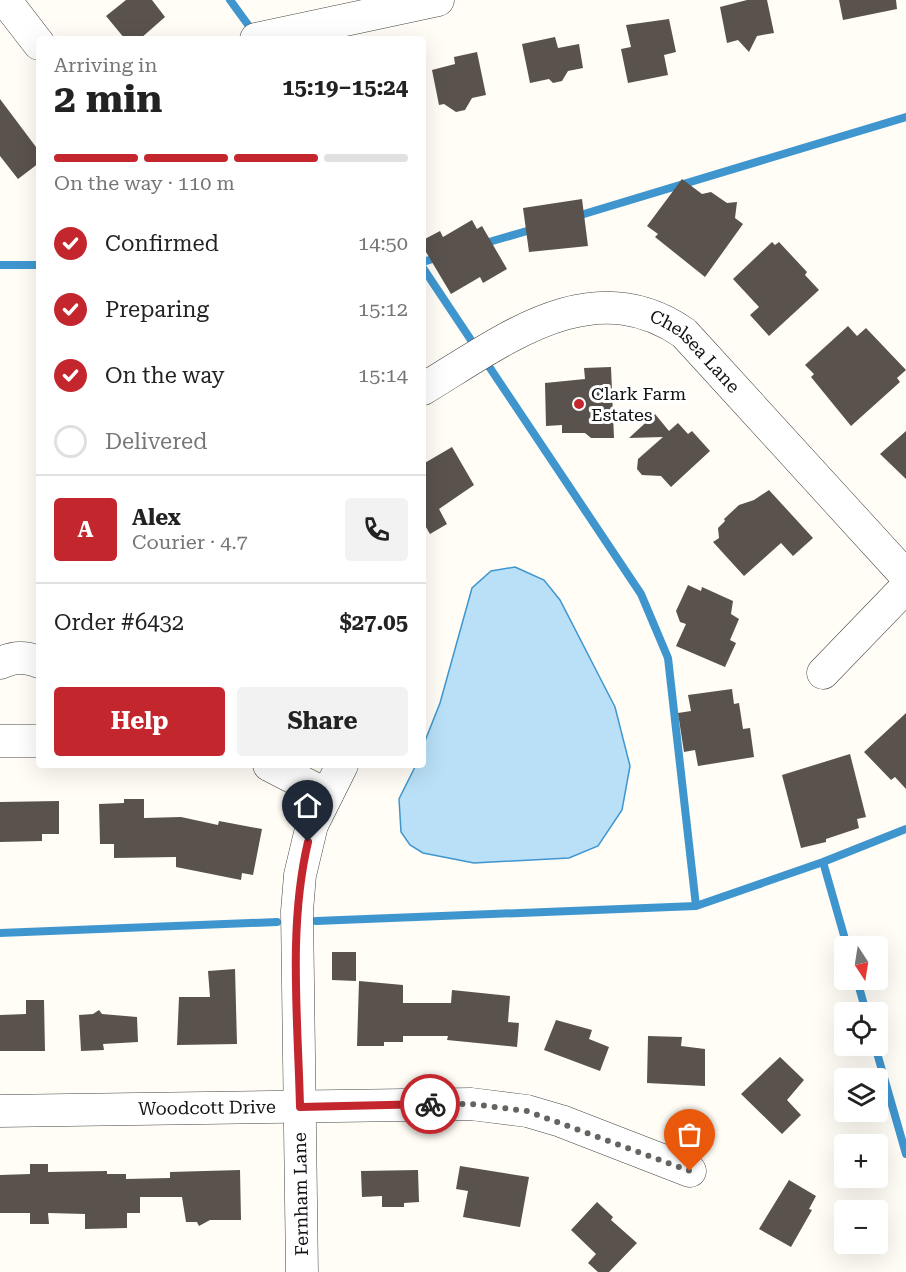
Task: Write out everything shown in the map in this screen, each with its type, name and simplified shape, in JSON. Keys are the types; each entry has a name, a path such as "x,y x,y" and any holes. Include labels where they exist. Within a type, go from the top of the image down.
{"street":[{"path":"6,0 36,40"},
{"path":"270,36 438,0"},
{"name":"Chelsea Lane","path":"426,387 522,329 563,313 600,307 632,309 663,318 684,333 906,576"},
{"path":"823,673 906,587"},
{"path":"0,663 12,658 27,657 36,661"},
{"path":"0,741 36,741"},
{"path":"275,768 327,795"},
{"name":"Fernham Lane","path":"302,1272 297,911 300,875 312,825 340,768"},
{"name":"Woodcott Drive","path":"0,1111 471,1104 527,1111 690,1171"}],"water":[{"path":"515,567 544,580 560,600 615,707 630,766 622,810 598,846 569,858 474,863 423,853 410,845 401,832 399,799 414,768 426,768 426,738 440,703 472,588 491,571"}],"building":[{"path":"126,0 152,0 165,17 143,36 123,36 106,16"},
{"path":"747,0 767,0 774,33 757,36 749,52 738,40 727,43 720,7"},
{"path":"839,0 896,0 897,9 843,20"},
{"path":"669,19 676,52 664,55 668,75 628,83 621,49 631,47 626,25"},
{"path":"555,37 558,48 579,44 583,68 568,71 562,81 553,83 549,79 530,83 522,44"},
{"path":"477,52 486,95 472,98 465,110 456,112 444,104 439,105 432,70 455,64 454,57"},
{"path":"0,99 36,147 36,165 18,179 0,156"},
{"path":"682,179 702,194 711,192 727,203 737,202 735,218 743,224 705,277 655,237 658,234 647,226"},
{"path":"582,199 588,246 529,252 523,208"},
{"path":"472,220 477,229 482,226 507,269 483,283 480,277 451,294 426,252 426,238 440,231 443,237"},
{"path":"772,242 775,245 779,242 807,272 805,275 819,290 769,336 750,315 759,307 733,279"},
{"path":"848,326 857,336 866,328 906,370 897,378 900,382 851,426 811,377 814,374 805,365"},
{"name":"Clark Farm Estates","path":"611,367 614,438 591,438 585,433 562,433 562,425 546,426 545,383 585,379 584,368"},
{"path":"655,414 669,431 678,423 688,434 692,431 710,451 671,487 661,476 642,475 637,469 638,459 663,437 629,438"},
{"path":"906,431 906,479 880,454"},
{"path":"452,447 474,485 439,509 447,524 430,534 426,527 426,462"},
{"path":"769,490 813,538 793,556 781,543 744,576 713,542 719,538 718,528 725,521 724,519 739,505 754,500"},
{"path":"688,585 701,591 702,587 733,601 731,614 739,619 730,640 736,643 725,667 676,646 686,624 680,622 676,611"},
{"path":"732,689 734,704 739,703 743,729 750,728 754,757 698,766 695,750 684,752 678,713 691,711 688,695"},
{"path":"906,713 906,789 895,777 891,780 864,752"},
{"path":"850,754 866,817 857,819 859,828 826,839 826,842 801,848 782,775"},
{"path":"124,799 144,799 144,818 181,817 218,825 219,821 262,829 253,875 242,873 241,880 176,867 176,857 114,858 114,844 100,844 99,804 124,803"},
{"path":"59,801 59,834 42,834 42,841 0,842 0,802"},
{"path":"332,952 356,952 356,981 332,980"},
{"path":"235,969 237,1044 177,1045 179,997 210,997 208,971"},
{"path":"359,981 403,985 403,1003 451,1003 452,990 510,996 508,1022 519,1023 517,1047 447,1040 448,1036 403,1036 403,1042 384,1042 384,1046 357,1046"},
{"path":"26,1000 44,1000 45,1051 0,1051 0,1015 26,1014"},
{"path":"99,1010 102,1014 137,1017 138,1042 103,1044 104,1050 81,1051 79,1015 93,1014"},
{"path":"556,1020 592,1030 589,1039 609,1047 600,1071 544,1050"},
{"path":"648,1036 682,1037 681,1046 705,1049 705,1086 647,1083"},
{"path":"780,1057 804,1080 787,1100 801,1115 782,1134 741,1094"},
{"path":"30,1164 48,1164 48,1172 107,1171 107,1174 126,1174 126,1179 170,1178 170,1172 240,1170 241,1220 210,1220 199,1226 197,1222 186,1222 182,1197 140,1197 140,1213 127,1213 127,1228 85,1229 85,1214 48,1213 49,1224 30,1224 30,1213 0,1213 0,1175 30,1174"},
{"path":"460,1166 529,1177 520,1227 463,1217 468,1191 456,1189"},
{"path":"418,1170 419,1202 404,1203 404,1207 382,1207 382,1196 362,1197 361,1171"},
{"path":"789,1180 816,1196 809,1209 812,1210 791,1247 759,1229"},
{"path":"597,1202 613,1217 611,1220 637,1243 609,1272 598,1272 588,1263 596,1254 571,1230"}],"waterway":[{"path":"230,0 254,33"},
{"path":"574,217 906,117"},
{"path":"482,244 534,229"},
{"path":"426,261 439,257"},
{"path":"0,265 36,265"},
{"path":"426,272 477,349"},
{"path":"484,359 641,594 668,658 696,906"},
{"path":"316,921 696,906 823,862 906,829"},
{"path":"823,862 844,936"},
{"path":"0,933 277,922"},
{"path":"860,990 863,1002"},
{"path":"878,1056 906,1154"}],"way so far":[{"path":"430,1104 471,1104 527,1111 561,1121 690,1171"}],"place":[{"name":"Clark Farm Estates","path":"579,404"}],"route":[{"path":"308,842 300,875 297,911 300,1107 430,1104"}]}
